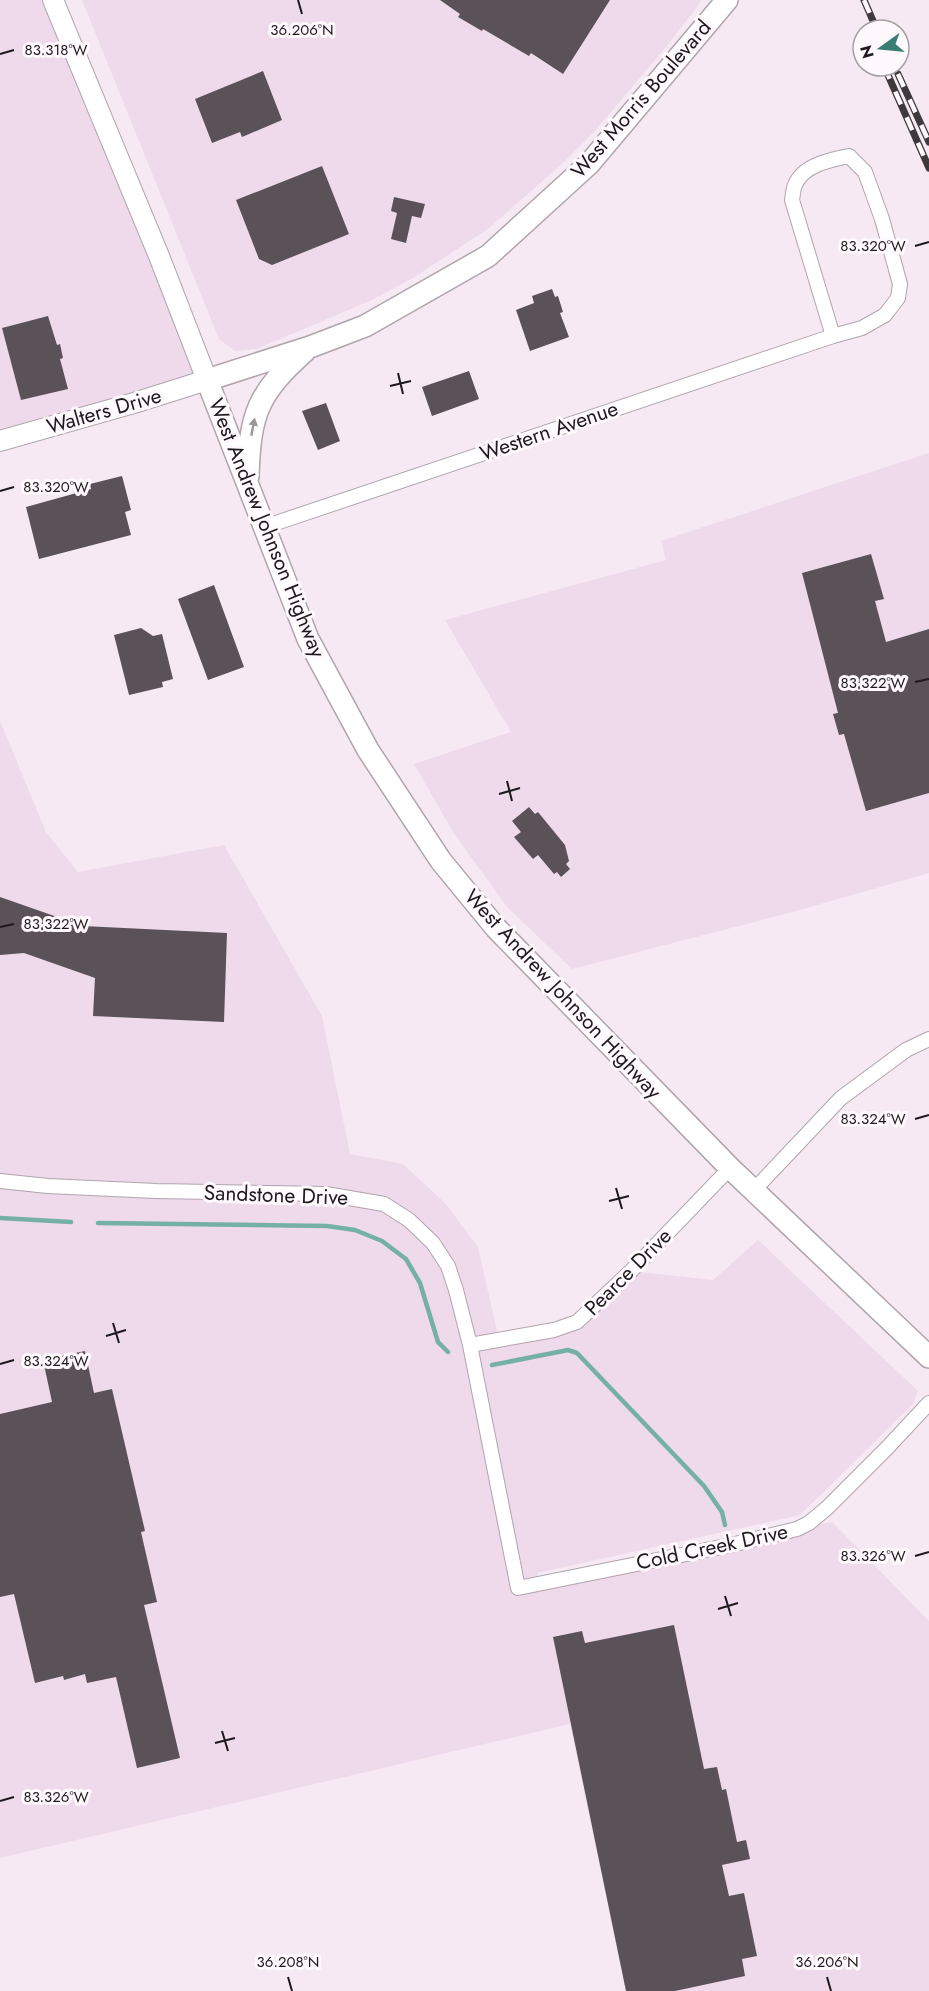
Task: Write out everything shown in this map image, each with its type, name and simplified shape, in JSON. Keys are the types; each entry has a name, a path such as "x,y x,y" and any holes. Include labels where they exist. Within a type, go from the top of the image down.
{"main road":[{"name":"West Andrew Johnson Highway","path":"53,0 159,256 313,649 368,750 441,861 496,928 753,1191 929,1357"},
{"name":"West Morris Boulevard","path":"207,380 310,347 365,326 488,256 589,164 727,0"},
{"path":"248,485 249,453 254,421 260,403 273,382 310,347"},
{"name":"Walters Drive","path":"0,441 207,380"}],"street":[{"name":"Western Avenue","path":"264,527 862,328 885,315 898,298 900,284 882,219 865,172 849,156 810,168 795,184 792,200 833,336"},
{"path":"753,1191 841,1098 906,1050 929,1039"},
{"name":"Pearce Drive","path":"470,1344 554,1330 577,1322 631,1271 730,1168"},
{"name":"Sandstone Drive","path":"0,1181 48,1186 156,1191 326,1194 384,1204 409,1220 433,1243 448,1266 456,1290 470,1344 518,1588"},
{"name":"Cold Creek Drive","path":"518,1588 731,1545 797,1529 809,1523 827,1508 929,1402"}],"shaded area":[{"path":"0,0 52,0 207,380 0,441"},
{"path":"82,0 702,0 671,41 594,132 563,163 489,228 413,278 370,301 256,349 235,351 219,339"},
{"path":"929,453 929,873 789,913 572,969 507,907 453,832 414,764 511,732 445,620 666,560 661,541"},
{"path":"0,721 46,832 78,872 224,845 322,1016 350,1154 403,1164 445,1203 478,1247 499,1340 577,1322 631,1271 713,1280 758,1240 918,1391 913,1404 800,1515 537,1573 540,1583 832,1522 929,1621 929,1991 626,1991 570,1724 0,1858"}],"building":[{"path":"440,0 610,0 563,74 531,53 529,56 458,17 460,14"},
{"path":"263,71 282,120 242,137 240,132 212,143 195,99"},
{"path":"322,166 349,234 272,265 259,259 236,200"},
{"path":"394,197 425,204 421,218 412,216 406,243 391,239 397,213 391,211"},
{"path":"552,289 555,297 558,296 563,312 560,313 569,337 530,351 516,310 534,303 532,296"},
{"path":"48,316 57,345 60,344 63,358 60,359 68,389 21,400 2,328"},
{"path":"469,371 479,399 432,416 422,387"},
{"path":"326,403 340,441 318,450 302,411"},
{"path":"122,476 131,510 125,512 131,535 39,559 26,507 91,489 90,484"},
{"path":"871,554 884,599 875,601 886,642 929,629 929,793 866,811 844,734 839,735 833,714 838,713 802,573"},
{"path":"214,585 244,667 208,680 178,599"},
{"path":"141,628 153,636 162,634 173,679 162,682 163,687 129,695 114,635"},
{"path":"529,807 535,814 538,812 565,845 569,861 566,864 570,869 561,877 557,872 554,874 538,855 533,859 514,837 521,832 512,821"},
{"path":"0,897 83,926 227,933 224,1022 93,1016 95,978 24,953 0,955"},
{"path":"85,1351 94,1393 112,1389 145,1531 141,1532 157,1602 144,1605 180,1758 137,1768 116,1677 87,1683 85,1674 64,1680 63,1676 35,1683 14,1594 0,1597 0,1414 52,1402 43,1360"},
{"path":"674,1625 704,1769 717,1767 722,1790 726,1789 737,1842 746,1840 750,1859 722,1865 729,1896 744,1893 757,1956 742,1959 745,1976 675,1991 626,1991 553,1637 582,1631 585,1643"}],"waterway":[{"path":"0,1218 71,1222"},
{"path":"98,1223 327,1226 355,1230 382,1241 406,1259 420,1283 438,1342 448,1352"},
{"path":"492,1365 568,1350 577,1353 704,1486 722,1512 725,1525"}],"railway":[{"path":"864,0 872,18"},
{"path":"889,78 929,168"},
{"path":"900,78 929,142"}]}
